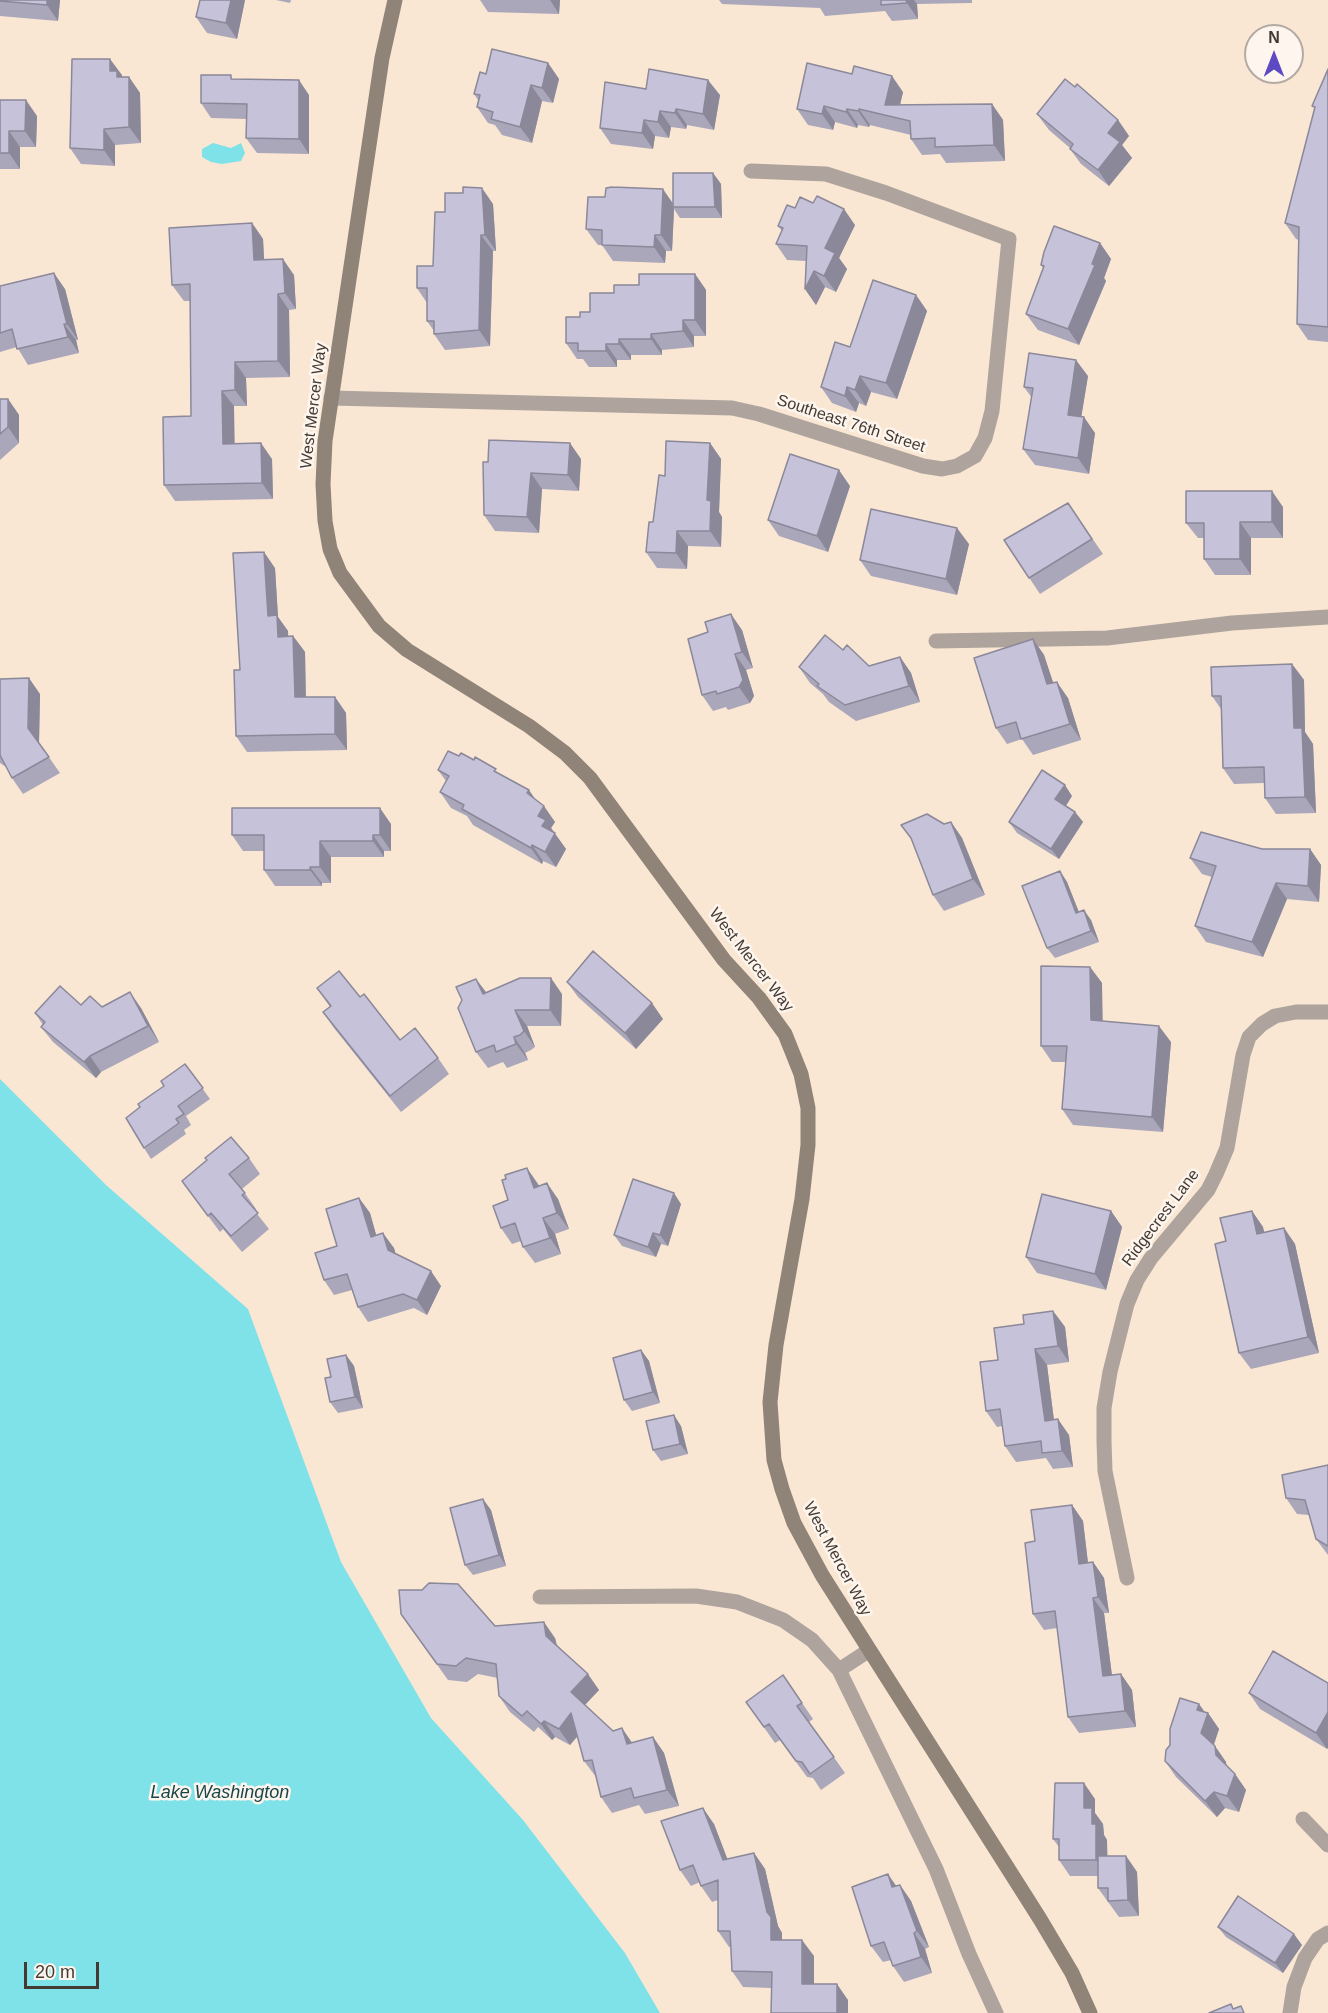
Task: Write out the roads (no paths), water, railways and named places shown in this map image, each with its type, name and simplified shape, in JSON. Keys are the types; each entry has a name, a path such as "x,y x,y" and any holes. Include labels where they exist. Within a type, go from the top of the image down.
{"street":[{"name":"West Mercer Way","path":"395,0 382,58 325,441 325,521 330,549 340,573 379,626 407,650 529,726 565,753 590,778 724,960 759,998 789,1044 801,1074 808,1108 808,1145 802,1199 776,1345 770,1402 774,1460 794,1523 868,1651 1040,1919 1072,1973 1090,2013"},
{"name":"Southeast 76th Street","path":"331,398 732,408 759,414 923,466 942,469 957,466 975,456 985,438 992,411 1009,239 886,193 826,174 751,171"},
{"path":"936,641 1107,638 1232,623 1328,617"},
{"name":"Ridgecrest Lane","path":"1127,1578 1105,1471 1104,1441 1104,1408 1110,1372 1127,1304 1146,1265 1208,1190 1216,1174 1227,1148 1243,1055 1250,1037 1262,1024 1275,1016 1296,1012 1328,1012"},
{"path":"540,1597 656,1594 696,1596 737,1602 783,1620 812,1640 839,1670 936,1869 969,1954 996,2013"},
{"path":"839,1670 868,1651"},
{"path":"1303,1819 1328,1845"},
{"path":"1290,2013 1294,1986 1305,1958 1318,1939 1328,1933"}],"water":[{"path":"213,143 231,148 241,143 245,153 241,161 222,164 211,162 202,157 202,149"},
{"name":"Lake Washington","path":"0,1079 106,1185 248,1309 341,1562 431,1718 523,1820 625,1953 660,2013 0,2013"}]}
